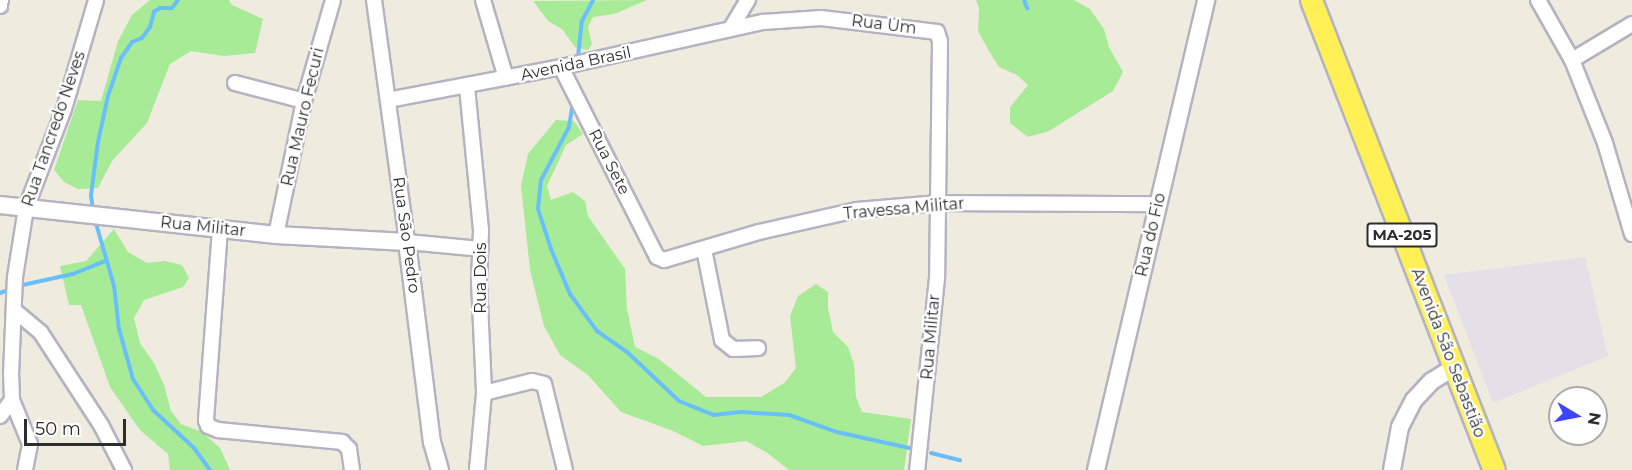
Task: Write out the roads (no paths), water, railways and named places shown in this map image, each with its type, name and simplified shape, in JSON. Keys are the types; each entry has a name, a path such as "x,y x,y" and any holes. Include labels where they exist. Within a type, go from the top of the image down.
{"main road":[{"name":"Avenida São Sebastião","path":"1311,0 1494,470"},
{"name":"Avenida São Sebastião","path":"1326,0 1463,360 1508,470"}],"street":[{"path":"0,6 2,0"},
{"name":"Rua Tancredo Neves","path":"26,470 30,444 12,400 5,375 15,277 26,208 64,109 96,0"},
{"name":"Rua Mauro Fecuri","path":"276,235 304,101 333,0"},
{"name":"Rua São Pedro","path":"374,0 432,442 440,470"},
{"path":"483,0 506,78"},
{"path":"732,28 748,0"},
{"name":"Rua do Fio","path":"1096,470 1206,0"},
{"path":"1538,0 1572,60 1605,143 1632,234"},
{"name":"Rua Um","path":"732,28 763,22 821,18 936,32 940,41 939,203"},
{"path":"1572,60 1632,24"},
{"name":"Avenida Brasil","path":"388,100 561,68 732,28"},
{"name":"Rua Sete","path":"561,68 657,256"},
{"path":"235,83 304,101"},
{"name":"Rua Dois","path":"467,87 480,214 481,249 479,281 484,393 477,470"},
{"name":"Rua Militar","path":"917,470 937,278 939,203"},
{"name":"Travessa Militar","path":"657,256 669,261 759,232 856,210 939,203 1159,204"},
{"name":"Rua Militar","path":"0,205 276,235 407,242"},
{"path":"220,229 206,420 208,426 218,430 342,442 349,449 352,470"},
{"path":"407,242 481,249"},
{"path":"704,249 722,340 734,349 758,348"},
{"path":"14,303 41,333 101,425 124,470"},
{"path":"1392,470 1400,427 1413,400 1432,381 1453,368"},
{"path":"484,393 532,381 544,384 565,470"},
{"path":"0,416 12,400"}],"waterway":[{"path":"93,210 91,195 98,142 108,96 121,58 132,42 142,38 150,27 154,12 160,8 172,8 178,0"},
{"path":"578,57 582,21 593,0"},
{"path":"1024,0 1027,8"},
{"path":"572,108 569,127 541,180 538,209 551,249 570,294 597,331 626,351 679,401 713,415 741,412 789,415 837,432 909,448"},
{"path":"95,220 114,286 119,329 133,379 153,410 194,448 210,470"},
{"path":"18,286 73,274 106,261"},
{"path":"0,293 11,289"},
{"path":"931,453 960,460"}]}
